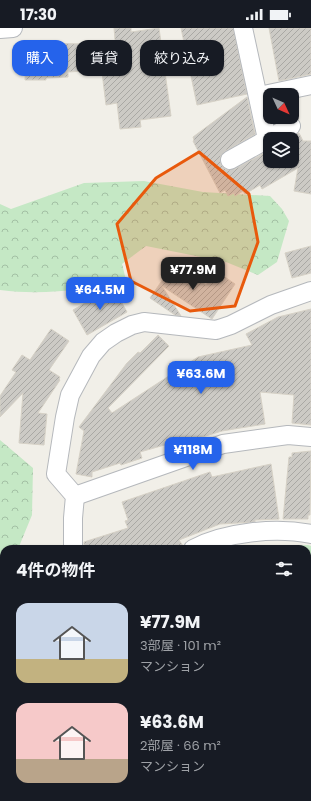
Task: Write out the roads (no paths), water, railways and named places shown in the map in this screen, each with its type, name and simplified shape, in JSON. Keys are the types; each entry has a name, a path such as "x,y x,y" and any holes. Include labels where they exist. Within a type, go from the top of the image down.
{"street":[{"path":"0,29 13,28"},
{"path":"243,28 266,132"},
{"path":"259,96 311,85"},
{"path":"280,132 291,126"},
{"path":"230,160 263,141"},
{"path":"73,545 75,496 56,474 70,395 81,372 91,356 103,342 132,325 144,322 216,330 231,325 271,305 311,291"},
{"path":"75,496 223,444 288,434 311,437"},
{"path":"199,545 205,542 249,533 295,531 311,534"}]}
